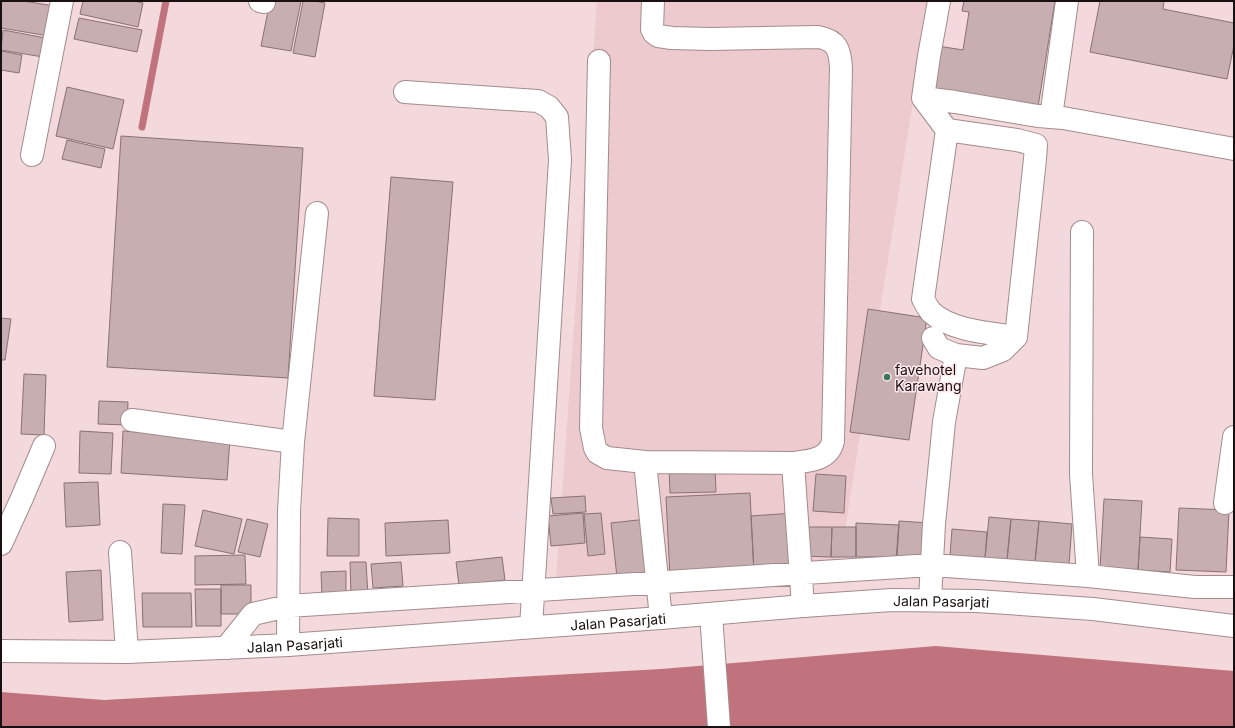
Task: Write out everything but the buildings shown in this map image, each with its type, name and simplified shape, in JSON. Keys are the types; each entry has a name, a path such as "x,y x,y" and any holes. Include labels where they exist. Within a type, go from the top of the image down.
{"street":[{"path":"32,154 62,1"},
{"path":"599,61 591,428 595,448 598,453 608,458 645,462 793,463 817,460 829,451 833,441 841,68 837,47 829,40 818,37 710,39 658,36 652,29 653,1"},
{"path":"939,1 923,98 947,130 923,299 931,311 948,324 983,332 1016,337"},
{"path":"933,338 939,348 956,355 983,358 1003,350 1016,337 1036,146 1044,116 1067,1"},
{"path":"405,92 538,101 549,107 557,117 560,160 531,627"},
{"path":"923,98 1044,116 1234,149"},
{"path":"947,130 1017,140 1036,146"},
{"path":"288,645 289,511 293,442 317,213"},
{"path":"1082,232 1081,474 1088,576"},
{"path":"930,600 944,422 956,355"},
{"path":"132,420 293,442"},
{"path":"1224,502 1234,437"},
{"path":"1,544 44,446"},
{"path":"645,462 661,618"},
{"path":"793,463 803,606"},
{"path":"120,552 127,652"},
{"path":"226,648 253,614 288,606 800,572 932,565 1088,576 1195,587 1234,587"},
{"name":"Jalan Pasarjati","path":"1,651 127,652 288,645 892,600 977,601 1093,609 1234,626"},
{"path":"711,614 719,727"}],"shaded area":[{"path":"597,1 929,1 840,562 556,581"},
{"path":"936,646 1234,671 1234,727 1,727 1,692 104,700 661,669"}],"waterway":[{"path":"142,127 166,1"}],"place":[{"name":"favehotel Karawang","path":"887,377"}]}
